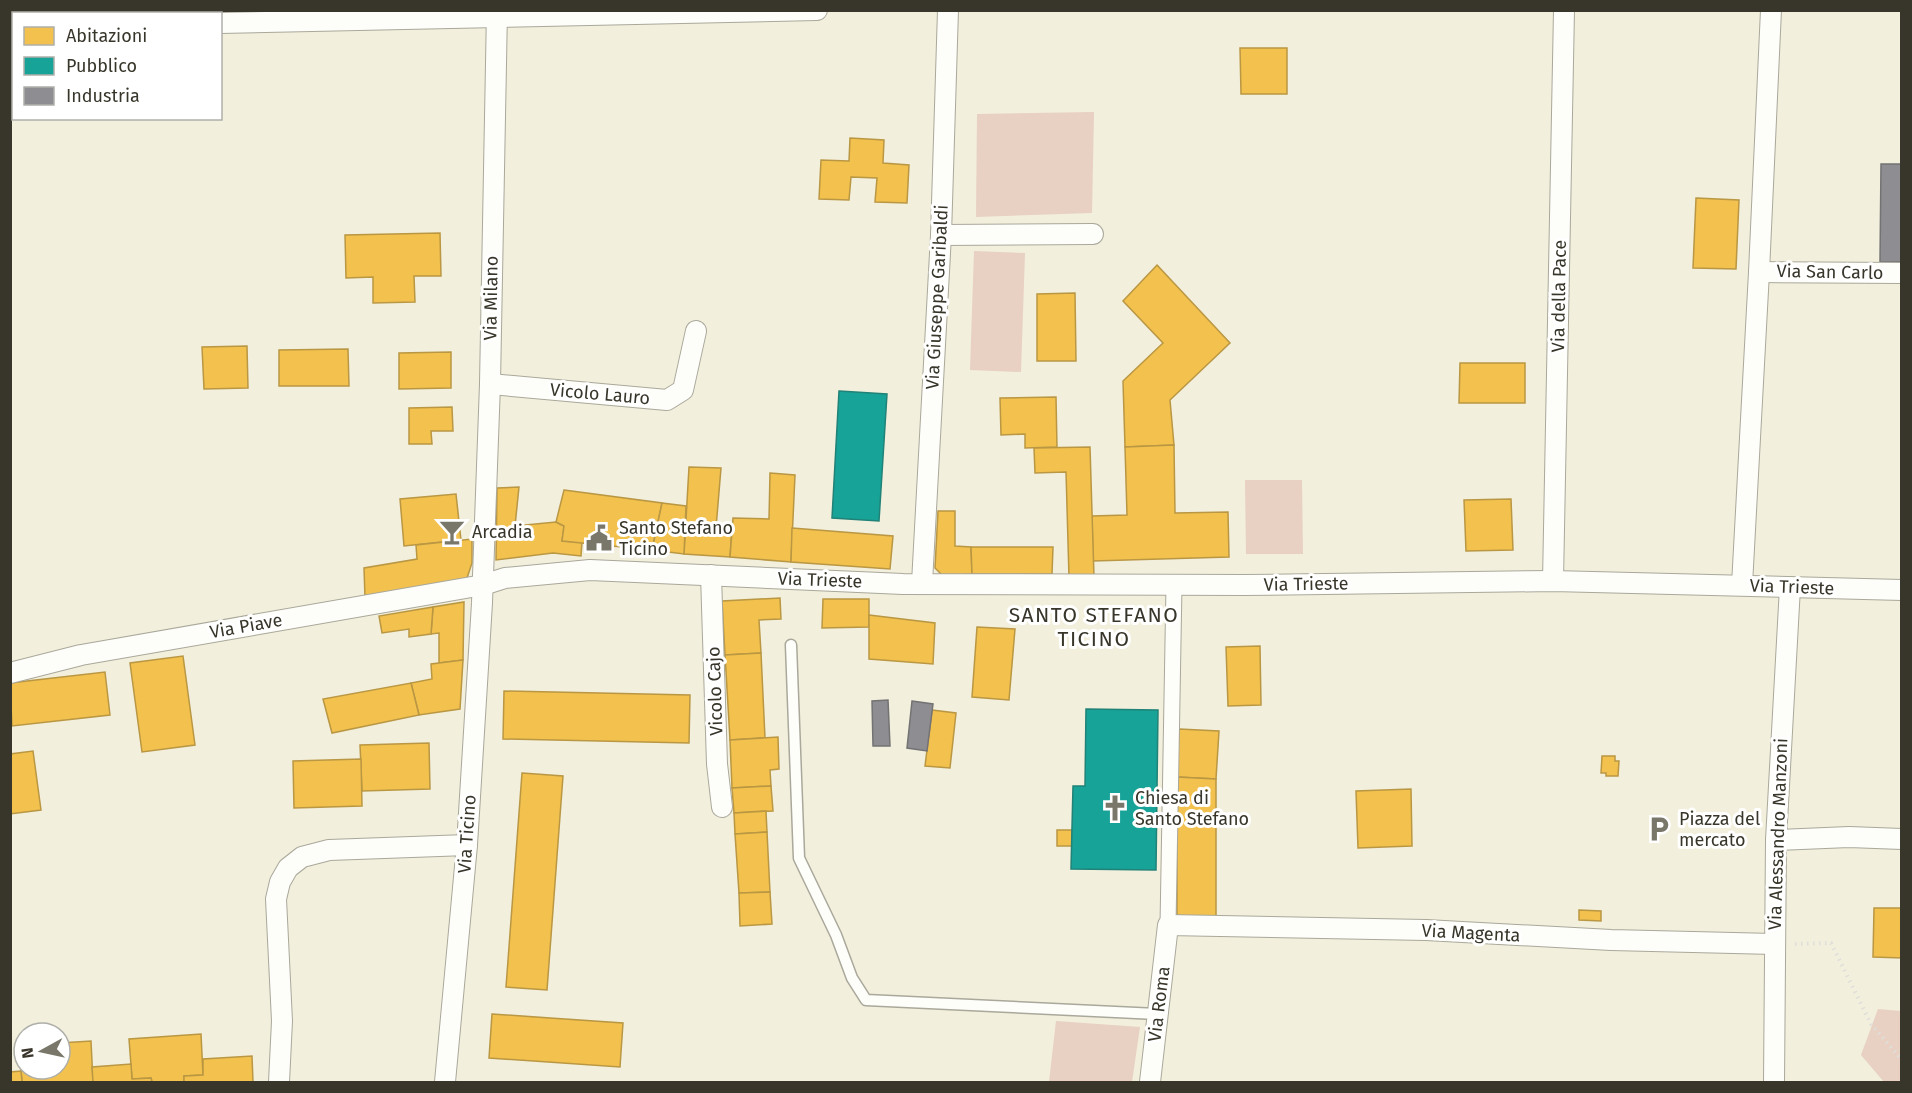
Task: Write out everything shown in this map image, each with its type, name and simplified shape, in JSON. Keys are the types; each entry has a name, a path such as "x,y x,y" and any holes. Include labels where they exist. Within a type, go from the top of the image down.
{"street":[{"path":"222,23 497,13 817,10"},
{"name":"Via Giuseppe Garibaldi","path":"922,583 941,235 948,10"},
{"name":"Via della Pace","path":"1553,582 1564,10"},
{"path":"1742,585 1771,10"},
{"name":"Via Milano","path":"483,585 490,384 497,13"},
{"path":"941,235 1093,234"},
{"name":"Via San Carlo","path":"1759,272 1902,273"},
{"name":"Vicolo Lauro","path":"490,384 667,400 683,390 696,331"},
{"name":"Via Trieste","path":"483,585 505,578 590,570 922,583 1174,585 1553,582 1902,590"},
{"name":"Vicolo Cajo","path":"711,575 717,764 722,807"},
{"name":"Via Piave","path":"10,673 81,655 483,585"},
{"name":"Via Ticino","path":"445,1083 467,845 483,585"},
{"path":"1168,925 1174,585"},
{"name":"Via Alessandro Manzoni","path":"1774,1083 1776,840 1790,586"},
{"path":"1776,840 1849,837 1902,839"},
{"path":"279,1083 282,1022 276,899 280,882 288,868 302,857 329,850 467,845"},
{"name":"Via Magenta","path":"1168,925 1426,930 1611,940 1774,944"},
{"name":"Via Roma","path":"1150,1083 1168,925"}],"lane":[{"path":"791,645 800,858 836,935 852,978 866,1000 1157,1014"}],"path":[{"path":"1774,944 1831,943 1871,1024 1902,1060"}],"shaded area":[{"path":"1094,112 1092,213 976,217 977,114"},
{"path":"974,251 1025,253 1021,372 970,370"},
{"path":"1245,480 1302,480 1303,554 1246,554"},
{"path":"1878,1009 1901,1011 1901,1082 1884,1082 1861,1055"},
{"path":"1056,1021 1140,1027 1132,1082 1049,1082"}],"building: Abitazioni":[{"path":"1240,48 1287,48 1287,94 1241,94"},
{"path":"850,138 884,140 883,163 909,165 907,203 875,202 877,178 851,177 849,200 819,199 821,160 849,161"},
{"path":"1696,198 1739,200 1736,269 1693,268"},
{"path":"440,233 441,276 414,276 415,302 373,303 373,277 346,278 345,235"},
{"path":"1157,265 1230,343 1170,400 1174,445 1125,447 1123,381 1163,343 1123,301"},
{"path":"1075,293 1076,361 1037,361 1037,294"},
{"path":"247,346 248,388 204,389 202,347"},
{"path":"348,349 349,386 279,386 279,350"},
{"path":"451,352 451,388 399,389 399,353"},
{"path":"1460,363 1525,363 1525,403 1459,403"},
{"path":"1056,397 1057,447 1025,448 1025,434 1001,435 1000,398"},
{"path":"452,407 453,431 431,431 432,444 409,444 409,408"},
{"path":"1174,445 1175,513 1228,512 1229,557 1093,561 1092,516 1127,515 1125,447"},
{"path":"1090,447 1094,577 1069,577 1066,472 1035,473 1034,448"},
{"path":"689,467 721,468 716,528 732,529 730,557 684,554"},
{"path":"770,473 795,475 791,562 730,557 733,518 769,519"},
{"path":"519,487 515,526 556,522 564,526 562,541 582,542 581,556 553,553 496,560 497,488"},
{"path":"564,490 662,503 652,550 562,541 564,526 556,522"},
{"path":"456,494 461,540 404,546 400,499"},
{"path":"1511,499 1513,550 1466,551 1464,500"},
{"path":"662,503 686,506 684,554 652,550"},
{"path":"938,511 955,511 955,546 971,547 972,574 943,576 935,568"},
{"path":"792,528 893,536 890,569 791,562"},
{"path":"472,539 472,563 466,581 365,598 364,568 417,559 416,545"},
{"path":"971,547 1053,547 1052,574 972,574"},
{"path":"780,598 781,619 759,620 761,653 725,655 722,601"},
{"path":"823,599 869,599 869,627 822,628"},
{"path":"464,602 463,660 439,663 439,633 431,634 433,607"},
{"path":"433,607 431,634 409,637 409,629 382,633 379,616"},
{"path":"869,615 935,623 933,664 869,659"},
{"path":"977,627 1015,629 1009,700 972,697"},
{"path":"1260,646 1261,705 1228,706 1226,647"},
{"path":"761,653 765,738 730,740 725,655"},
{"path":"183,656 195,745 142,752 130,663"},
{"path":"463,660 460,709 419,715 411,683 432,679 431,664"},
{"path":"105,672 110,715 12,726 10,683"},
{"path":"411,683 419,715 332,733 323,699"},
{"path":"504,691 690,695 689,743 503,739"},
{"path":"932,710 956,713 950,768 925,766"},
{"path":"1179,729 1219,731 1216,779 1177,777"},
{"path":"778,737 779,769 770,770 771,786 732,788 730,740"},
{"path":"429,743 430,789 362,791 360,745"},
{"path":"33,751 41,810 10,814 10,754"},
{"path":"1602,756 1615,756 1615,761 1619,761 1618,776 1606,776 1606,773 1601,773"},
{"path":"361,759 362,806 294,808 293,761"},
{"path":"522,773 563,776 547,990 506,987"},
{"path":"1177,777 1216,779 1216,916 1177,918"},
{"path":"771,786 773,811 734,813 732,788"},
{"path":"1411,789 1412,846 1358,848 1356,791"},
{"path":"766,811 767,832 735,834 734,813"},
{"path":"1057,830 1072,830 1072,846 1057,846"},
{"path":"767,832 770,892 739,893 735,834"},
{"path":"770,892 772,924 740,926 739,893"},
{"path":"1874,908 1902,908 1902,958 1873,957"},
{"path":"1579,910 1601,911 1601,921 1579,920"},
{"path":"492,1014 623,1023 620,1067 489,1058"},
{"path":"201,1034 203,1075 184,1076 184,1082 152,1082 151,1078 132,1079 129,1039"},
{"path":"91,1041 93,1082 22,1082 72,1081 72,1042"},
{"path":"252,1056 253,1082 184,1082 184,1076 203,1075 203,1059"},
{"path":"131,1064 132,1079 151,1078 152,1082 93,1082 92,1067"},
{"path":"10,1072 12,1072 12,1081 22,1082 10,1082"}],"building: Pubblico":[{"path":"839,391 887,394 879,521 832,518"},
{"name":"Chiesa di Santo Stefano","path":"1086,709 1158,710 1156,870 1071,869 1073,786 1085,786"}],"building: Industria":[{"path":"1881,164 1902,164 1902,262 1880,262"},
{"path":"888,700 890,746 873,746 872,701"},
{"path":"912,701 933,704 927,751 907,748"}],"place":[{"name":"Arcadia","path":"452,532"},
{"name":"Santo Stefano Ticino","path":"599,538"},
{"name":"Chiesa di Santo Stefano","path":"1115,808"},
{"name":"Piazza del mercato","path":"1659,829"}],"district":[{"name":"SANTO STEFANO TICINO","path":"1094,627"}]}
